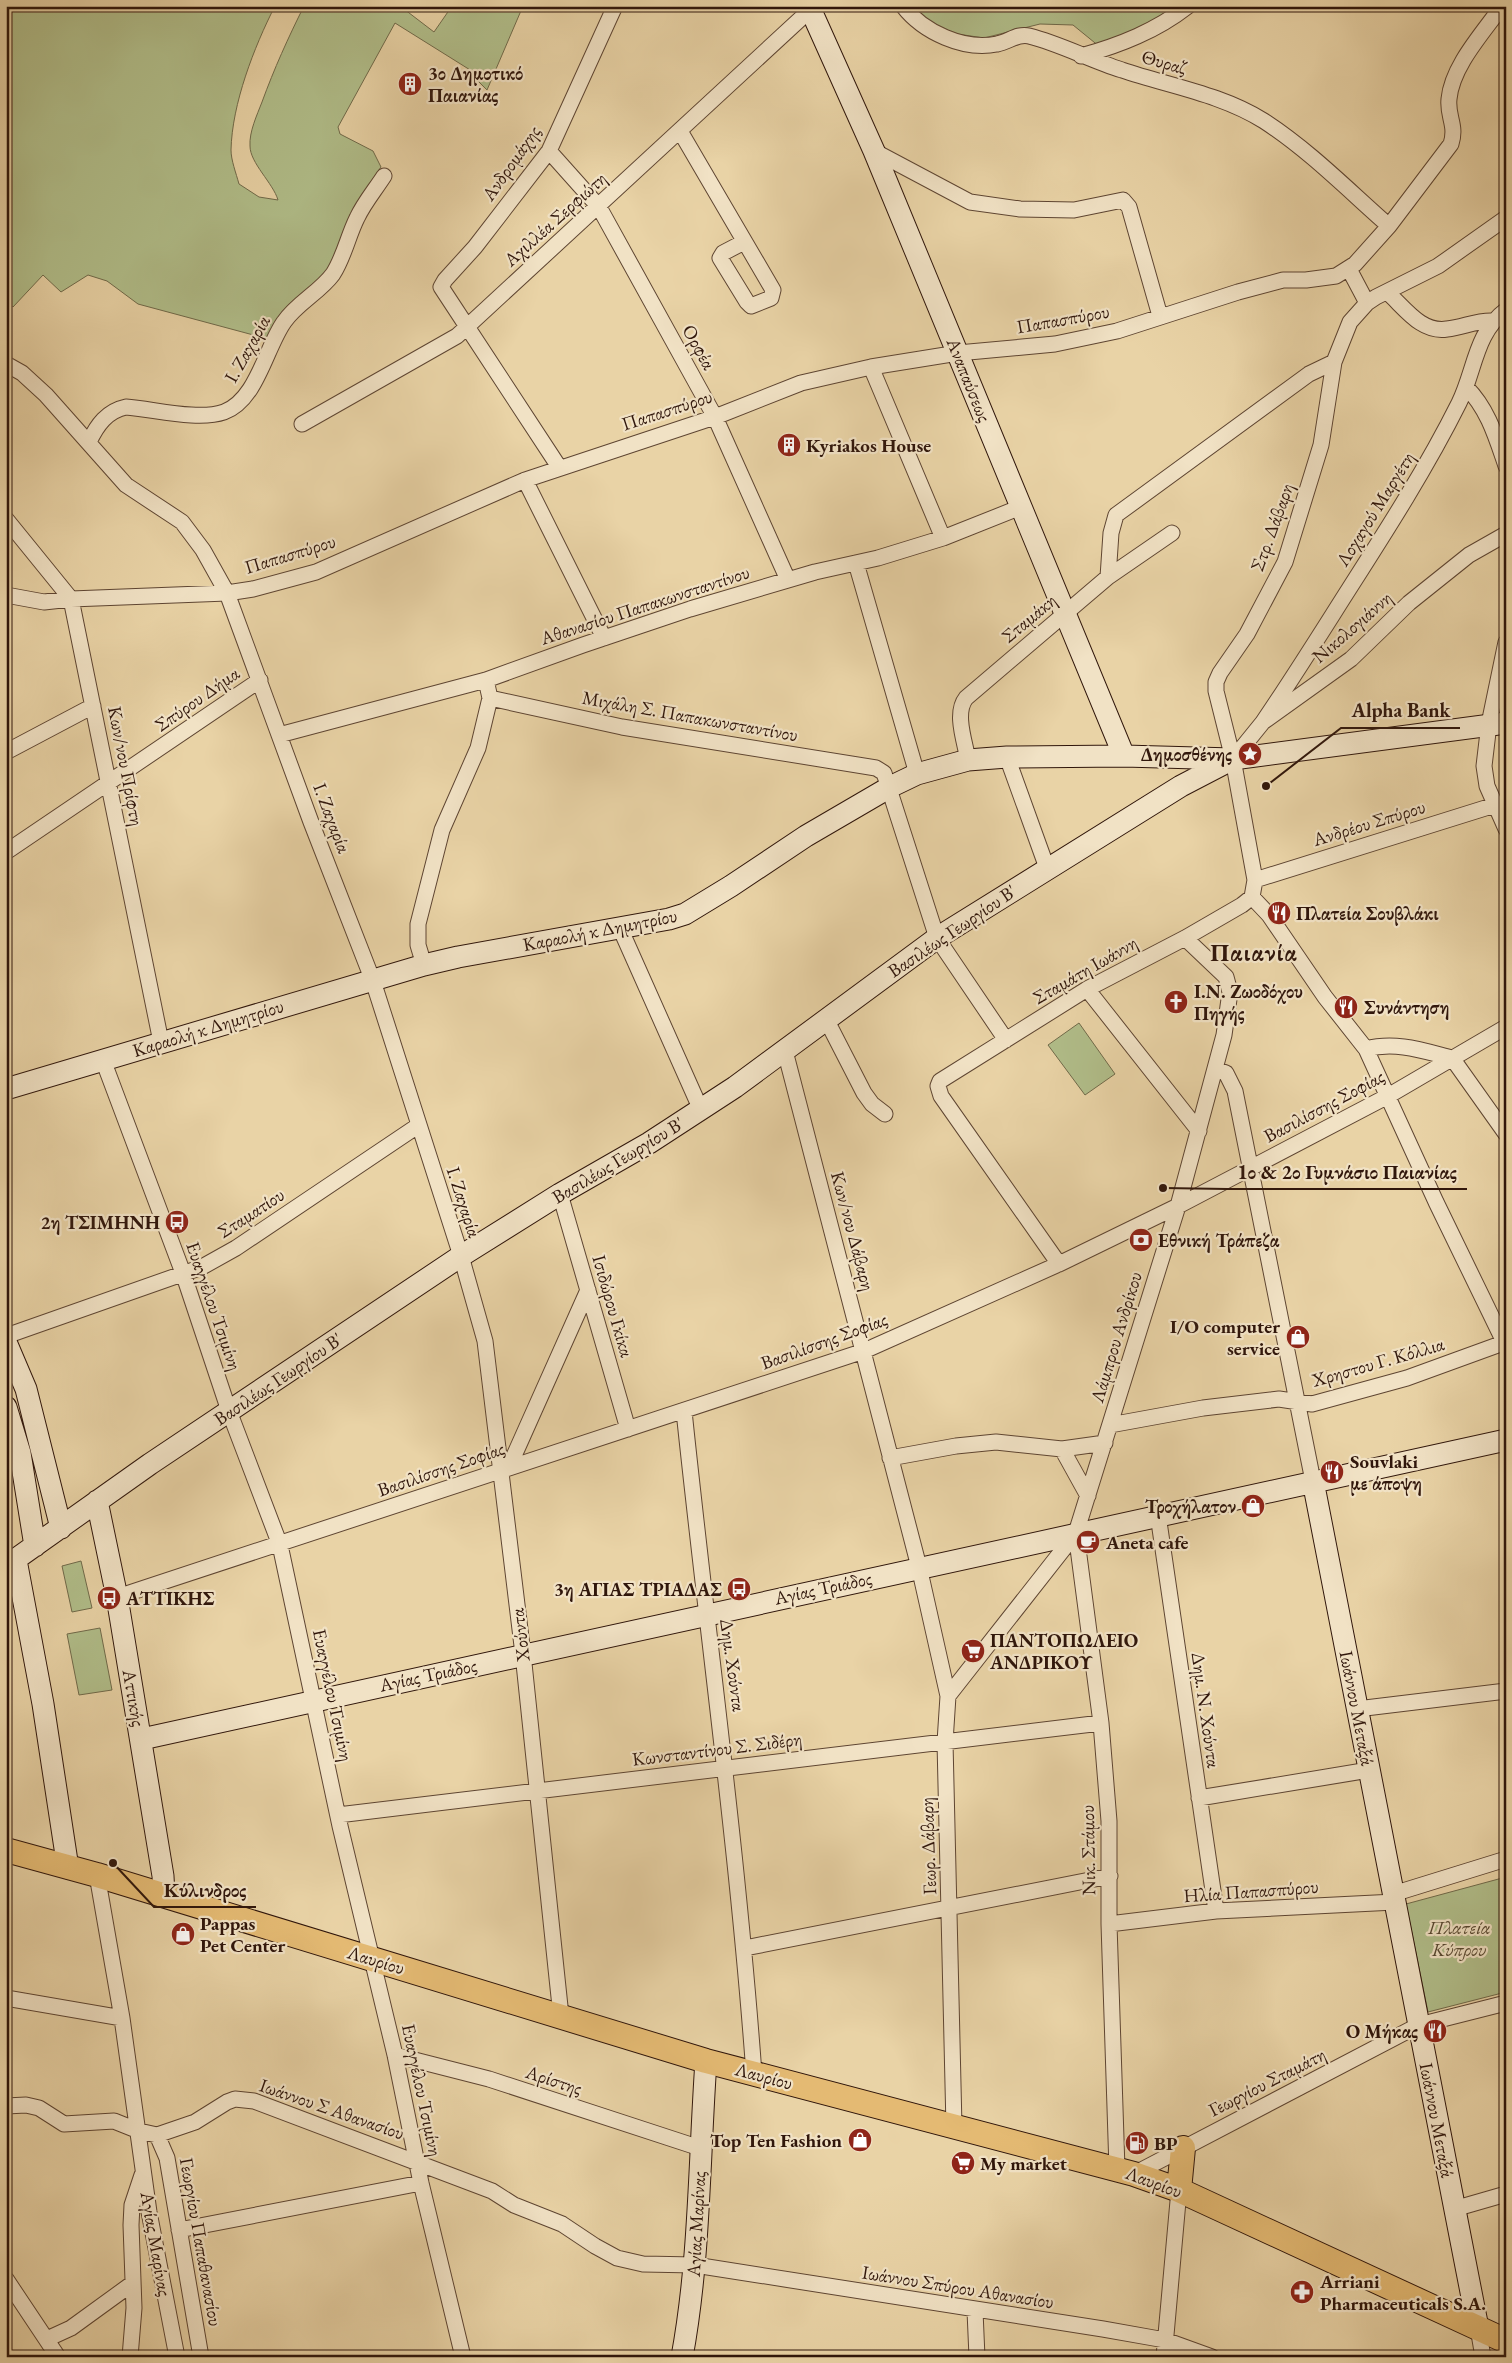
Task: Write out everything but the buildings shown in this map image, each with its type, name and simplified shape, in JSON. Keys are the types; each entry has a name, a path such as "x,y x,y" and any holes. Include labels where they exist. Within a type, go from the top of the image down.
{"main road":[{"name":"Λαυρίου","path":"6,1850 97,1875 706,2061 1126,2171 1178,2190 1506,2341"},
{"path":"1178,2190 1183,2148"}],"street":[{"name":"Ανδρομάχης","path":"559,467 441,287 444,280 475,247 548,151 616,6"},
{"name":"Θυραζ","path":"902,6 921,24 936,34 958,42 996,44 1022,34 1043,40 1080,56 1236,106 1262,120 1312,155 1389,226"},
{"path":"1080,56 1117,46 1168,21 1188,6"},
{"path":"1367,303 1349,269 1389,226 1451,144 1455,132 1449,101 1453,78 1502,6"},
{"name":"Αχιλλέα Σερφιώτη","path":"302,424 457,336 680,131 810,8"},
{"name":"Αναπαύσεως","path":"810,8 874,151 1064,616 1124,756"},
{"path":"680,131 744,242"},
{"name":"Ορφέα","path":"548,151 598,207 715,417 788,580"},
{"path":"874,151 970,202 1020,208 1074,210 1123,200 1129,207 1160,316"},
{"name":"Ι. Ζαχαρία","path":"89,442 98,426 116,409 126,407 208,414 223,412 234,407 242,399 264,364 284,321 332,275 339,264 358,216 384,176"},
{"name":"Στρ. Δάβαρη","path":"1252,896 1254,880 1233,758 1216,691 1216,682 1220,673 1247,634 1284,562 1321,446 1334,362 1350,322 1367,303 1438,266 1506,218"},
{"name":"Παπασπύρου","path":"6,595 44,602 72,599 227,593 253,589 316,572 525,480 559,467 715,417 801,383 871,366 958,353 1055,344 1117,331 1160,316 1283,280 1306,280 1336,276 1349,269"},
{"path":"1387,292 1414,318 1429,329 1447,329 1502,315"},
{"name":"Λοχαγού Μαργέτη","path":"1263,722 1386,532 1438,444 1466,387 1476,353 1502,315"},
{"path":"1108,577 1111,533 1116,515 1309,374 1334,362"},
{"name":"Ι. Ζαχαρία","path":"6,364 22,373 46,395 126,485 182,522 191,532 227,593 373,981 461,1256"},
{"path":"871,366 944,538"},
{"path":"1466,387 1493,427 1506,466"},
{"path":"525,480 604,638"},
{"name":"Αθανασίου Παπακωνσταντίνου","path":"279,734 486,680 604,638 788,580 944,538 1021,507"},
{"name":"Κων/νου Πρίφτη","path":"6,519 72,599 161,1042"},
{"name":"Σταμάκη","path":"968,760 960,714 962,704 1108,577 1172,533"},
{"name":"Νικολογιάννη","path":"1233,758 1263,722 1351,659 1409,603 1469,555 1506,534"},
{"path":"856,563 917,774"},
{"path":"1506,642 1497,723 1484,766 1487,786 1506,829"},
{"name":"Σπύρου Δήμα","path":"6,852 260,680"},
{"path":"424,965 418,945 418,924 442,830 478,748 490,698 486,680"},
{"name":"Μιχάλη Σ. Παπακωνσταντίνου","path":"490,698 622,727 876,768 884,773 890,787"},
{"path":"6,752 93,706"},
{"path":"1233,758 1497,723"},
{"name":"Καραολή κ Δημητρίου","path":"6,1089 424,965 458,957 669,919 685,914 806,836 890,787 917,774 968,760 1008,757 1124,756 1233,758"},
{"path":"1008,757 1047,868"},
{"name":"Βασιλέως Γεωργίου Β'","path":"11,1563 229,1411 461,1256 560,1194 649,1143 701,1110 785,1051 937,938 1181,786 1233,758"},
{"path":"890,787 895,810 937,938 1006,1040"},
{"name":"Ανδρέου Σπύρου","path":"1254,880 1495,804"},
{"path":"1252,896 1269,915 1325,997 1366,1049 1436,1202 1505,1344"},
{"name":"Σταμάτη Ιωάννη","path":"1059,1264 941,1096 938,1086 940,1081 1088,989 1185,938 1242,905 1252,896"},
{"path":"620,928 701,1110"},
{"name":"Λάμπρου Ανδρίκου","path":"948,1696 1076,1533 1088,1496 1178,1206 1224,1036 1230,992 1226,977 1185,938"},
{"path":"1088,989 1199,1131"},
{"path":"826,1019 864,1093 872,1104 884,1114"},
{"name":"Βασιλίσσης Σοφίας","path":"117,1597 280,1545 505,1468 864,1351 1059,1264 1178,1206 1388,1096 1506,1027"},
{"path":"1366,1049 1388,1045 1452,1058 1506,1134"},
{"name":"Κων/νου Δάβαρη","path":"785,1051 919,1567"},
{"name":"Ευαγγέλου Τσιμίνη","path":"103,1060 182,1273 229,1411 280,1545 338,1815 395,2055 421,2183 463,2357"},
{"name":"Ιωάννου Μεταξά","path":"1215,1069 1226,1072 1235,1090 1252,1166 1483,2357"},
{"name":"Σταματίου","path":"6,1336 202,1267 236,1248 419,1125"},
{"name":"Ισιδώρου Γκίκα","path":"560,1194 628,1429"},
{"name":"Χούντα","path":"461,1256 485,1341 505,1468 562,2016"},
{"path":"505,1468 588,1290"},
{"path":"6,1342 26,1390 61,1528"},
{"name":"Χρηστου Γ. Κόλλια","path":"1110,1425 1203,1408 1279,1400 1312,1404 1407,1378 1505,1344"},
{"path":"6,1407 20,1453 35,1546"},
{"name":"Δημ. Χούντα","path":"684,1411 706,1614 726,1768 745,1948 754,2074"},
{"name":"Αγίας Τριάδος","path":"142,1739 919,1567 1506,1440"},
{"path":"890,1458 956,1446 996,1442 1062,1449 1104,1443"},
{"path":"1062,1449 1088,1496"},
{"name":"Αττικής","path":"98,1501 142,1739 163,1876 164,1896"},
{"name":"Δημ. Ν. Χούντα","path":"1158,1515 1216,1911"},
{"name":"Νικ. Στάμου","path":"1076,1533 1101,1723 1109,1821 1109,1924 1126,2171"},
{"path":"11,1563 42,1704 68,1868"},
{"name":"Γεωρ. Δάβαρη","path":"919,1567 948,1696 945,1742 954,2127"},
{"path":"1357,1708 1506,1691"},
{"name":"Κωνσταντίνου Σ. Σιδέρη","path":"338,1815 1101,1723"},
{"path":"1199,1798 1369,1770"},
{"name":"Ηλία Παπασπύρου","path":"1109,1924 1216,1911 1394,1898 1506,1859"},
{"name":"Αγίας Μαρίνας","path":"97,1875 122,2018 143,2171 177,2357"},
{"path":"745,1948 950,1906 1110,1876"},
{"path":"6,1998 122,2018"},
{"name":"Γεωργίου Σταμάτη","path":"1126,2171 1183,2148 1419,2026 1506,2003"},
{"name":"Αρίστης","path":"395,2055 489,2079 700,2148"},
{"name":"Αγίας Μαρίνας","path":"682,2357 695,2265 706,2061"},
{"name":"Ιωάννου Σ Αθανασίου","path":"157,2135 195,2122 227,2102 243,2100 276,2108 416,2160 492,2191 514,2205 562,2224 595,2246 618,2258 650,2264 695,2265"},
{"path":"6,2106 26,2105 39,2108 64,2124 114,2121 139,2131 157,2135"},
{"name":"Γεωργίου Παπαθανασίου","path":"157,2135 164,2146 167,2158 201,2357"},
{"path":"130,2357 134,2308 132,2212 143,2171"},
{"path":"179,2230 421,2183"},
{"path":"1164,2357 1178,2190"},
{"path":"1454,2209 1506,2194"},
{"name":"Ιωάννου Σπύρου Αθανασίου","path":"695,2265 1165,2340 1212,2357"},
{"path":"6,2279 58,2357"},
{"path":"47,2339 72,2328 133,2283"},
{"path":"974,2311 977,2357"}],"green space":[{"path":"6,6 275,6 259,39 245,76 235,114 231,150 239,184 259,197 278,200 251,153 251,135 271,78 304,6 400,6 434,32 452,6 523,6 487,90 477,80 475,73 395,23 338,127 340,134 373,151 381,167 370,183 337,263 272,340 138,304 107,281 88,275 61,292 43,275 13,307 6,301"},
{"path":"910,6 1180,6 1165,18 1100,47 1073,25 1040,24 984,38 944,32"},
{"path":"1079,1023 1115,1074 1085,1095 1048,1045"},
{"path":"81,1561 92,1608 72,1612 62,1566"},
{"path":"100,1628 112,1690 79,1695 67,1634"},
{"name":"Πλατεία Κύπρου","path":"1506,1877 1506,1992 1428,2012 1406,1904"}],"place":[{"name":"3ο Δημοτικό Παιανίας","path":"410,84"},
{"name":"Kyriakos House","path":"789,445"},
{"name":"Δημοσθένης","path":"1250,754"},
{"name":"Alpha Bank","path":"1266,786"},
{"name":"Πλατεία Σουβλάκι","path":"1279,913"},
{"name":"Ι.Ν. Ζωοδόχου Πηγής","path":"1176,1002"},
{"name":"Συνάντηση","path":"1346,1007"},
{"name":"1ο & 2ο Γυμνάσιο Παιανίας","path":"1163,1188"},
{"name":"2η ΤΣΙΜΗΝΗ","path":"177,1222"},
{"name":"Εθνική Τράπεζα","path":"1141,1240"},
{"name":"I/O computer service","path":"1298,1337"},
{"name":"Souvlaki με άποψη","path":"1332,1472"},
{"name":"Τροχήλατον","path":"1253,1506"},
{"name":"Aneta cafe","path":"1088,1542"},
{"name":"3η ΑΓΙΑΣ ΤΡΙΑΔΑΣ","path":"739,1589"},
{"name":"ΑΤΤΙΚΗΣ","path":"109,1598"},
{"name":"ΠΑΝΤΟΠΩΛΕΙΟ ΑΝΔΡΙΚΟΥ","path":"973,1651"},
{"name":"Κύλινδρος","path":"113,1863"},
{"name":"Pappas Pet Center","path":"183,1934"},
{"name":"Ο Μήκας","path":"1435,2031"},
{"name":"Top Ten Fashion","path":"860,2140"},
{"name":"BP","path":"1137,2143"},
{"name":"My market","path":"963,2163"},
{"name":"Arriani Pharmaceuticals S.A.","path":"1302,2292"}],"district":[{"name":"Παιανία","path":"1254,952"}]}
